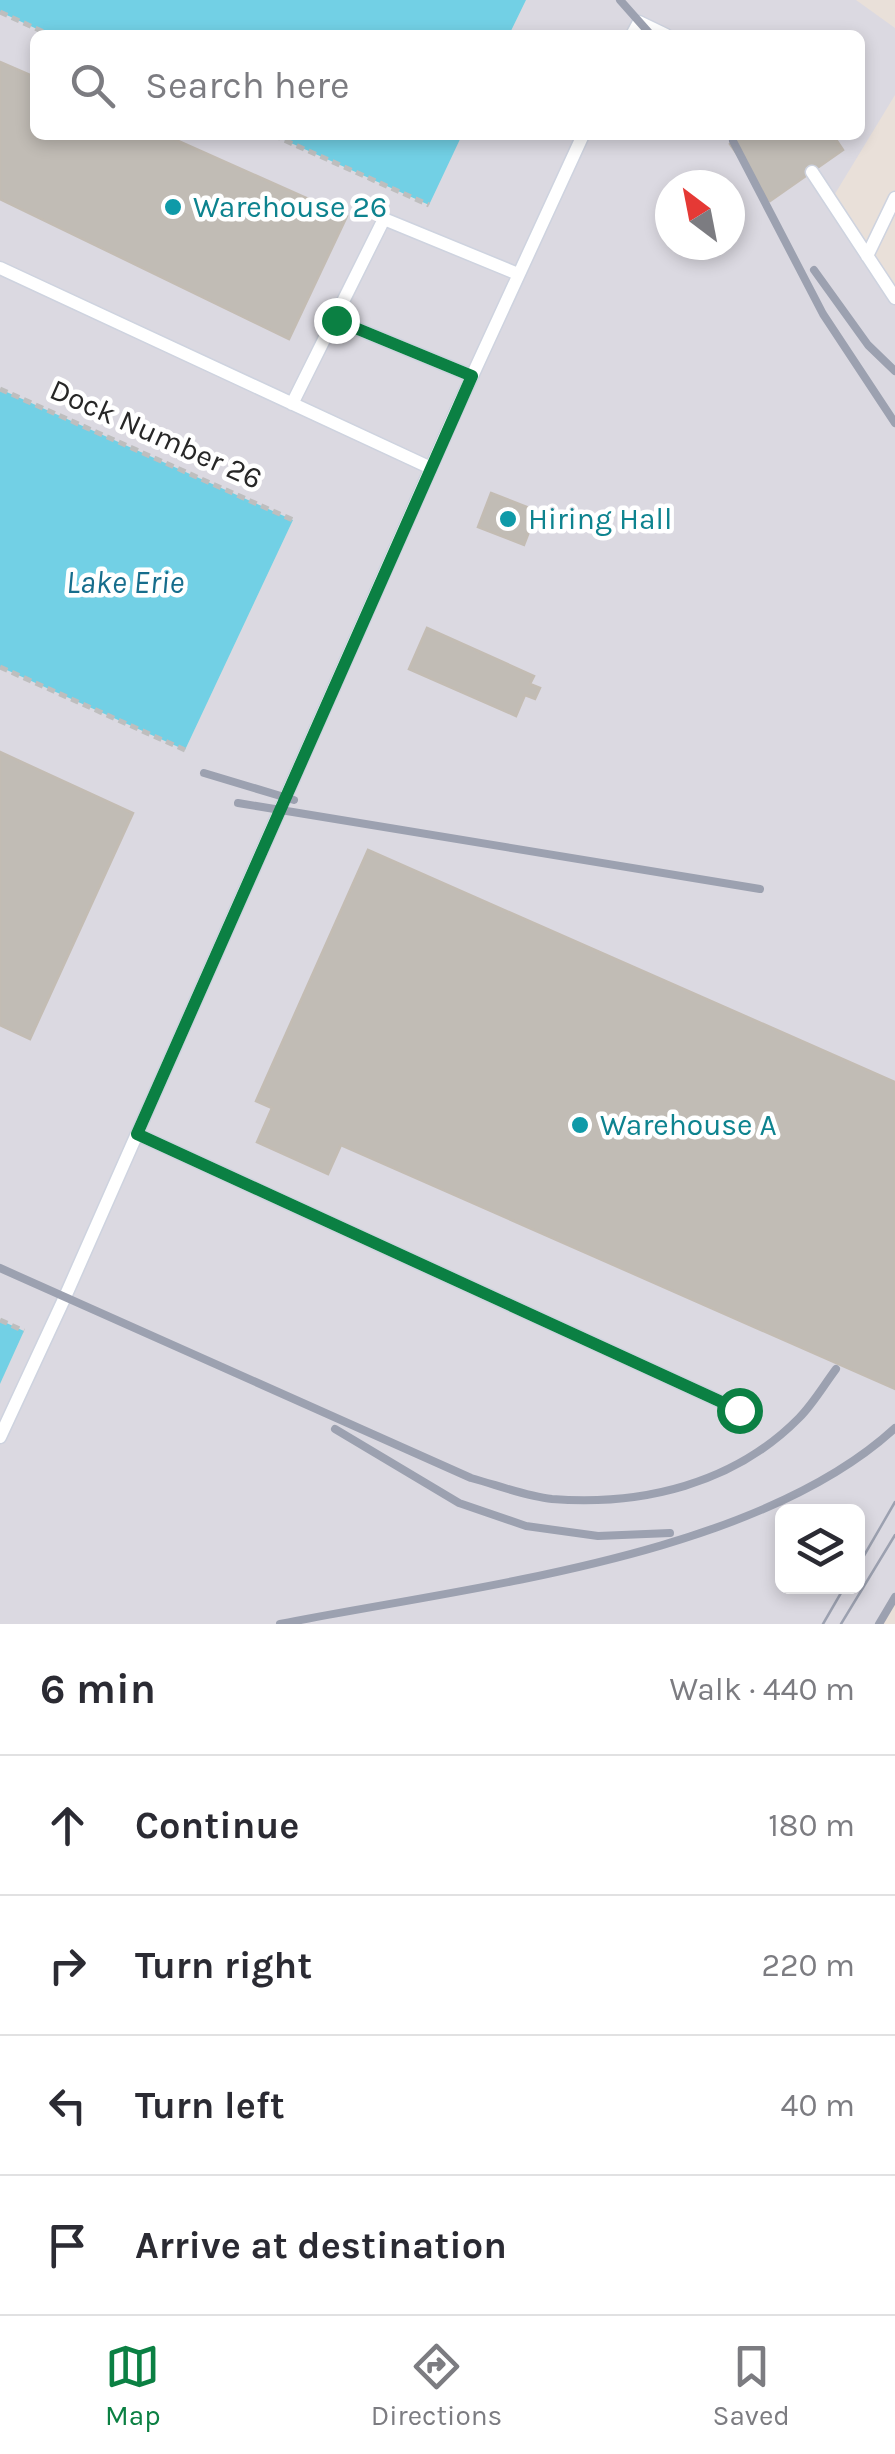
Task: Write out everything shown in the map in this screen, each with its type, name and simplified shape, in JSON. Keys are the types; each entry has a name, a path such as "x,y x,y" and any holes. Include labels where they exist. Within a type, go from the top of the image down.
{"lane":[{"path":"635,30 639,22 656,30"},
{"path":"0,1437 472,376 582,140"},
{"path":"812,172 895,298"},
{"path":"867,256 895,198"},
{"path":"292,404 384,219 518,274"},
{"path":"0,268 431,468"},
{"path":"336,320 472,376"},
{"path":"137,1134 739,1410"}],"path":[{"path":"0,12 39,30"},
{"path":"283,140 429,205"},
{"name":"Dock Number 26","path":"0,388 293,520"},
{"path":"0,668 185,750"},
{"path":"0,1320 24,1331"}],"shaded area":[{"path":"526,0 856,0 895,28 895,95 830,202 895,298 895,1597 879,1624 0,1624 0,1384 24,1331 0,1320 0,667 185,750 293,520 0,389 0,12 39,30 30,30 30,140 284,140 428,205 460,140 865,140 865,30 511,30"}],"water":[{"path":"0,0 526,0 511,30 39,30 0,12"},
{"path":"284,140 460,140 429,205"},
{"name":"Lake Erie","path":"0,389 293,520 185,750 0,667"},
{"path":"0,1320 24,1331 0,1384"}],"building":[{"name":"Warehouse 26","path":"0,62 30,75 30,140 176,140 347,216 289,339 0,199"},
{"path":"736,140 836,140 843,150 770,201 730,144"},
{"name":"Hiring Hall","path":"491,493 537,511 524,545 478,527"},
{"path":"427,628 534,676 530,684 540,688 535,699 525,695 516,716 409,669"},
{"path":"0,752 133,813 30,1039 0,1025"},
{"name":"Warehouse A","path":"368,850 895,1082 895,1389 341,1145 328,1174 257,1142 272,1108 256,1101"}],"tram line":[{"path":"865,1554 895,1502"},
{"path":"841,1624 895,1535"},
{"path":"823,1624 840,1594"}],"railway":[{"path":"620,0 647,30"},
{"path":"733,141 823,314 895,423"},
{"path":"814,270 868,345 895,371"},
{"path":"204,773 294,800"},
{"path":"238,803 760,889"},
{"path":"0,1268 471,1478 552,1499 619,1499 653,1494 716,1474 773,1441 804,1413 836,1369"},
{"path":"280,1624 519,1580 687,1537 765,1508 836,1472 895,1428"},
{"path":"335,1429 459,1503 526,1526 598,1536 670,1533"},
{"path":"879,1624 895,1597"}],"place":[{"name":"Warehouse 26","path":"173,207"},
{"name":"Hiring Hall","path":"508,519"},
{"name":"Warehouse A","path":"580,1125"}],"route":[{"path":"336,320 472,376 137,1134 739,1410"}]}
